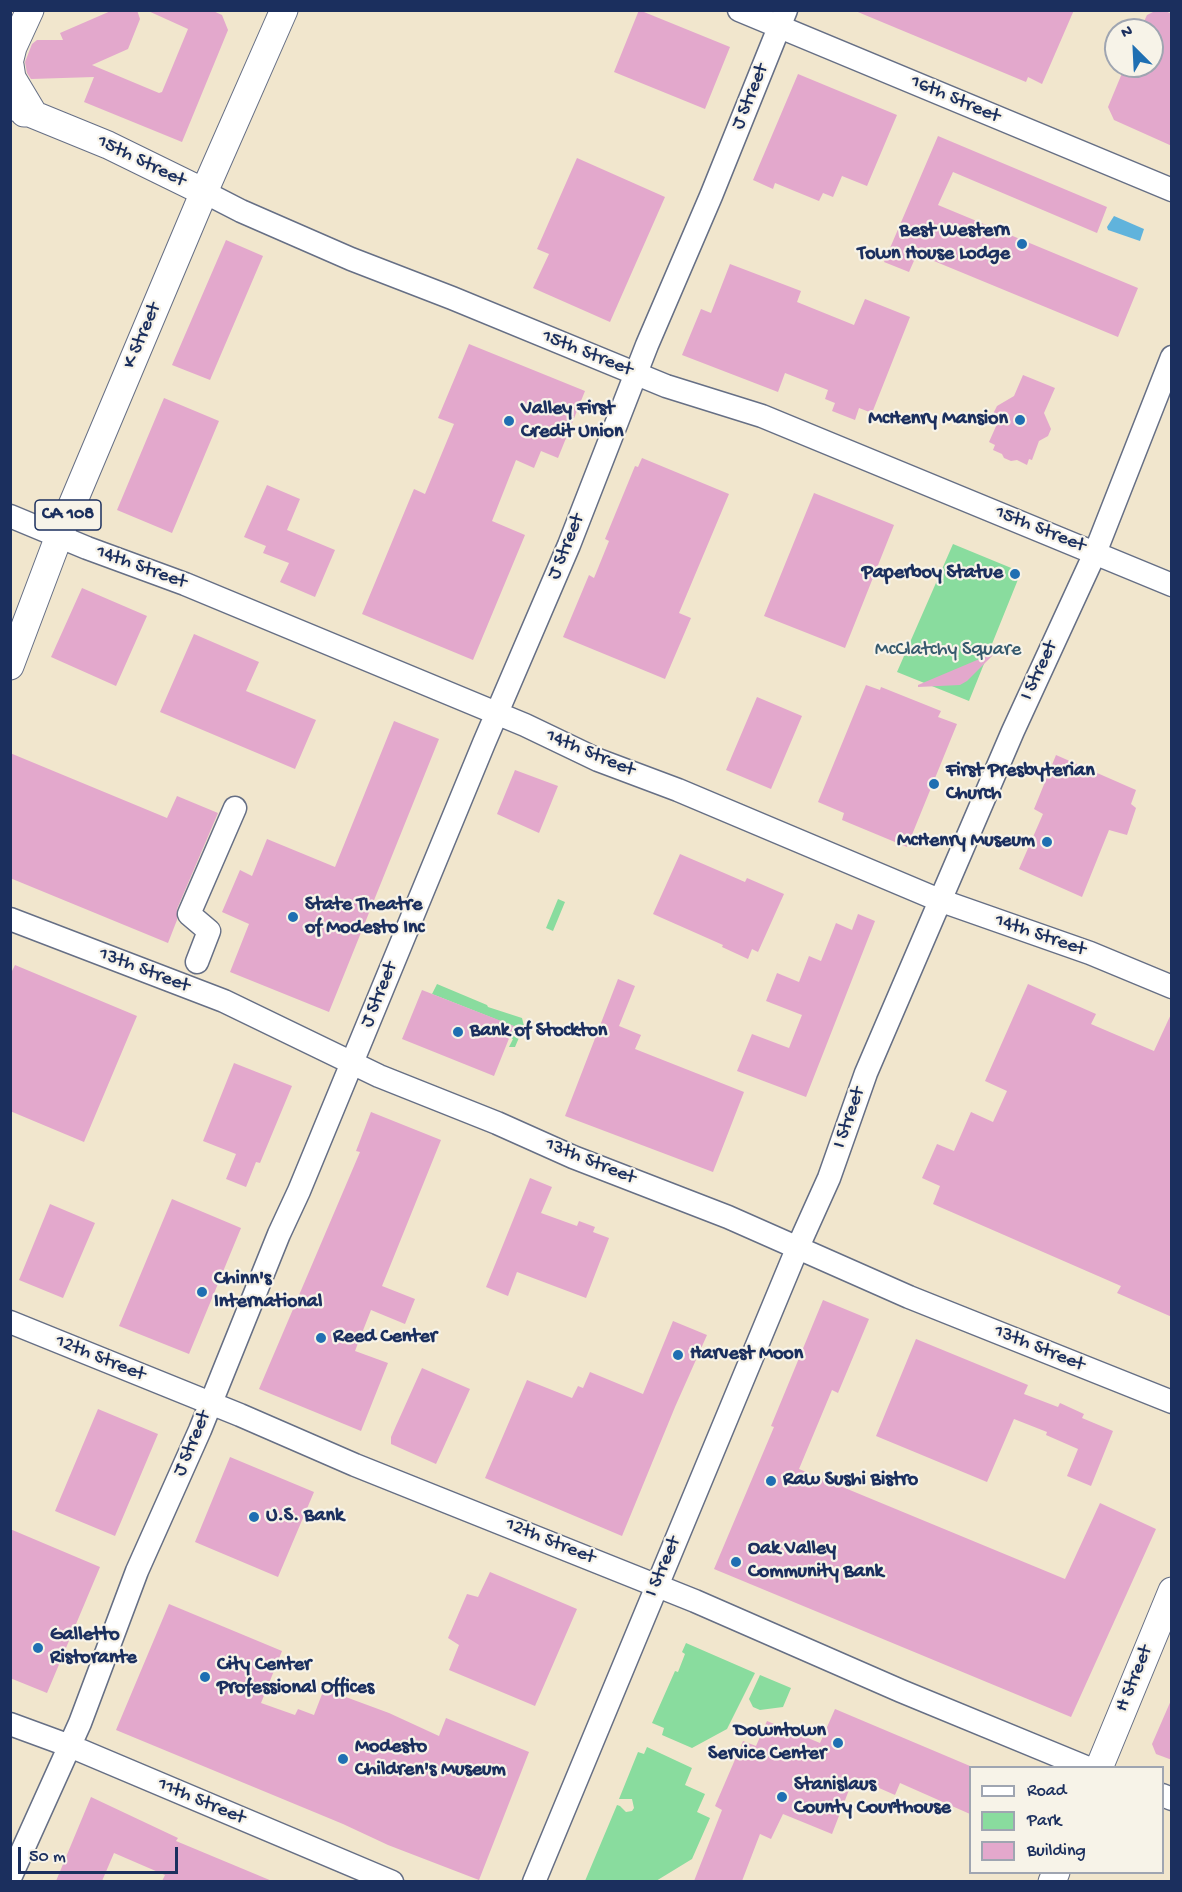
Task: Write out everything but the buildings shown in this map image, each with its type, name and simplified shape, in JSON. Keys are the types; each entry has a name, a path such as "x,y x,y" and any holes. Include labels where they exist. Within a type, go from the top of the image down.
{"main road":[{"path":"10,59 13,46 30,10"},
{"name":"K Street","path":"10,666 59,536 204,192 284,10"},
{"path":"10,65 18,110"},
{"name":"15th Street","path":"18,110 108,145 204,192"},
{"name":"H Street","path":"1099,1766 1172,1591"}],"street":[{"name":"16th Street","path":"739,10 783,19 1172,190"},
{"name":"J Street","path":"10,1878 70,1746 137,1571 210,1404 569,545 636,374 783,19"},
{"name":"15th Street","path":"204,192 241,211 351,259 666,386 762,417 1172,585"},
{"name":"I Street","path":"534,1881 796,1249 829,1178 866,1073 1013,731 1095,553 1172,357"},
{"name":"14th Street","path":"10,516 185,584 497,714 598,760 678,790 939,900 1090,953 1172,987"},
{"path":"197,962 209,931 189,914 235,808"},
{"name":"13th Street","path":"10,919 224,1001 379,1076 573,1157 728,1217 909,1297 1172,1402"},
{"name":"12th Street","path":"10,1322 355,1465 657,1586 901,1691 1086,1766"},
{"name":"11th Street","path":"10,1724 70,1746 392,1881"}],"green space":[{"name":"McClatchy Square","path":"953,544 1021,572 969,701 897,672"},
{"path":"558,899 565,902 553,931 546,928"},
{"path":"437,984 488,1007 522,1018 524,1026 515,1047 509,1047 513,1039 509,1037 513,1026 432,994"},
{"path":"686,1643 755,1673 727,1729 692,1748 662,1735 664,1728 652,1723 675,1671 678,1672 685,1654 682,1652"},
{"path":"760,1675 791,1688 783,1707 760,1710 753,1707 749,1699"},
{"path":"647,1747 692,1768 685,1785 705,1794 697,1812 710,1818 692,1859 656,1881 585,1881 617,1805 626,1812 634,1808 632,1799 619,1799 638,1752 644,1754"}],"water":[{"path":"1114,216 1144,229 1140,241 1108,230 1107,227"}],"place":[{"name":"Best Western Town House Lodge","path":"1022,244"},
{"name":"McHenry Mansion","path":"1020,420"},
{"name":"Valley First Credit Union","path":"509,421"},
{"name":"Paperboy Statue","path":"1015,574"},
{"name":"First Presbyterian Church","path":"934,784"},
{"name":"McHenry Museum","path":"1047,842"},
{"name":"State Theatre of Modesto Inc","path":"293,917"},
{"name":"Bank of Stockton","path":"458,1032"},
{"name":"Chinn's International","path":"202,1292"},
{"name":"Reed Center","path":"321,1338"},
{"name":"Harvest Moon","path":"678,1355"},
{"name":"Raw Sushi Bistro","path":"771,1481"},
{"name":"U.S. Bank","path":"254,1517"},
{"name":"Oak Valley Community Bank","path":"736,1562"},
{"name":"Galletto Ristorante","path":"38,1648"},
{"name":"City Center Professional Offices","path":"205,1677"},
{"name":"Downtown Service Center","path":"838,1743"},
{"name":"Modesto Children's Museum","path":"343,1759"},
{"name":"Stanislaus County Courthouse","path":"782,1797"}]}
